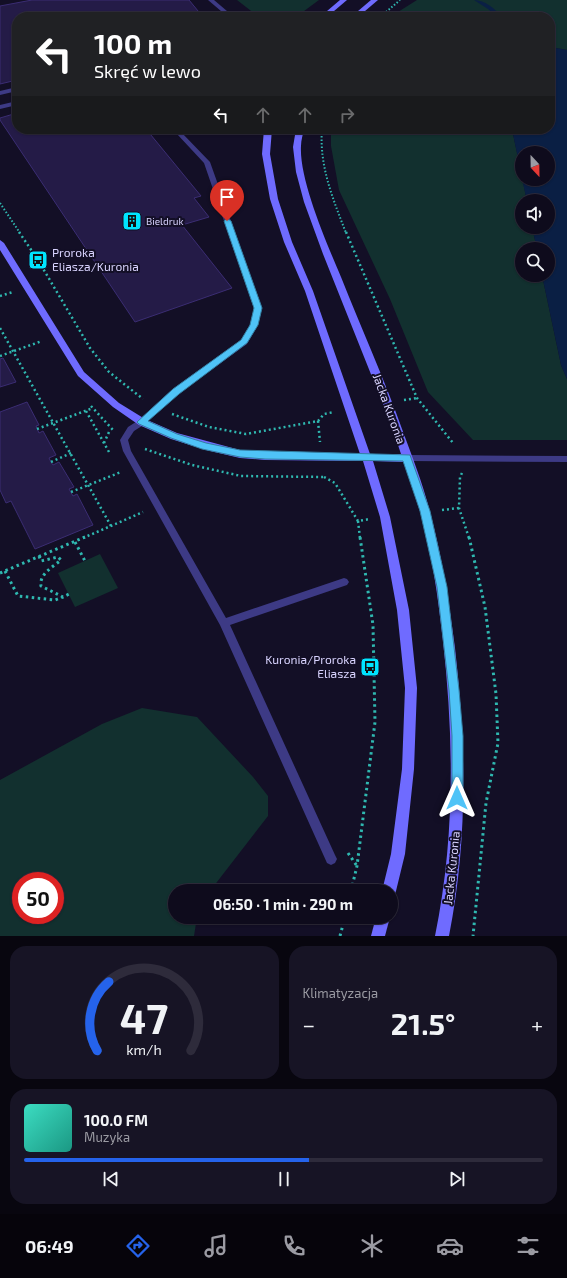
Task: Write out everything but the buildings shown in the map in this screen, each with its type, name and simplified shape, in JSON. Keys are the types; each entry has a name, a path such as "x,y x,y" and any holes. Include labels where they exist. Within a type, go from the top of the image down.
{"main road":[{"path":"329,12 344,0"},
{"path":"360,12 375,0"},
{"path":"268,134 266,154 274,199 288,242 309,292 366,456 385,518 400,594 411,688 408,769 398,854 391,884"},
{"name":"Jacka Kuronia","path":"299,134 297,147 300,172 308,202 327,254 388,402 425,511 442,587 454,690 457,736 457,814 447,911 442,936"},
{"path":"0,243 81,374 116,405 142,422 174,436 240,454 265,456 366,456 407,458"},
{"path":"378,936 381,924"}],"lane":[{"path":"211,0 225,12"},
{"path":"0,93 12,90"},
{"path":"0,107 12,103"},
{"path":"179,134 207,162 258,308 254,325 244,342 176,392 142,422 131,429 124,440 127,451 224,623 331,859"},
{"path":"407,458 567,459"},
{"path":"224,623 344,582"}],"path":[{"path":"385,12 400,0"},
{"path":"0,203 38,260 61,301"},
{"path":"0,296 14,291"},
{"path":"0,328 90,486 111,526"},
{"path":"0,356 43,340"},
{"path":"37,429 54,424 93,408"},
{"path":"104,443 111,428"},
{"path":"51,462 71,453"},
{"path":"71,492 90,486 121,472"},
{"path":"0,573 127,519"},
{"path":"353,884 357,866 374,722 373,625 358,521"},
{"path":"75,542 85,561"},
{"path":"39,556 42,561 60,558 61,560 43,575 40,581 42,586 63,597"},
{"path":"5,571 18,596 55,600 69,594"},
{"path":"340,936 343,924"}],"green space":[{"path":"237,0 319,0 303,12 253,12"},
{"path":"417,0 567,0 567,50 555,48 555,12 398,12"},
{"path":"331,134 513,134 516,146 515,186 524,186 526,194 515,194 515,234 534,234 535,242 515,242 515,282 543,282 561,365 567,379 567,440 473,440 428,392 390,299 339,190 331,146"},
{"path":"100,554 118,588 75,607 58,573"},
{"path":"142,708 197,717 253,777 268,796 268,816 215,884 168,884 168,924 196,924 194,936 0,936 0,780 102,724"}],"water":[{"path":"555,48 567,50 567,379 561,365 543,282 555,282 555,242 535,242 534,234 555,234 555,194 525,194 524,186 555,186 555,146 515,146 513,134 555,134"}],"waterway":[{"path":"476,0 494,12"}],"place":[{"name":"Bieldruk","path":"132,221"},
{"name":"Proroka Eliasza/Kuronia","path":"38,260"},
{"name":"Kuronia/Proroka Eliasza","path":"370,667"}],"route":[{"path":"227,221 258,308 254,325 244,342 176,392 156,408 142,422 174,436 206,446 240,454 265,456 366,456 407,458 425,511 442,587 454,690 457,736 457,798"}]}
